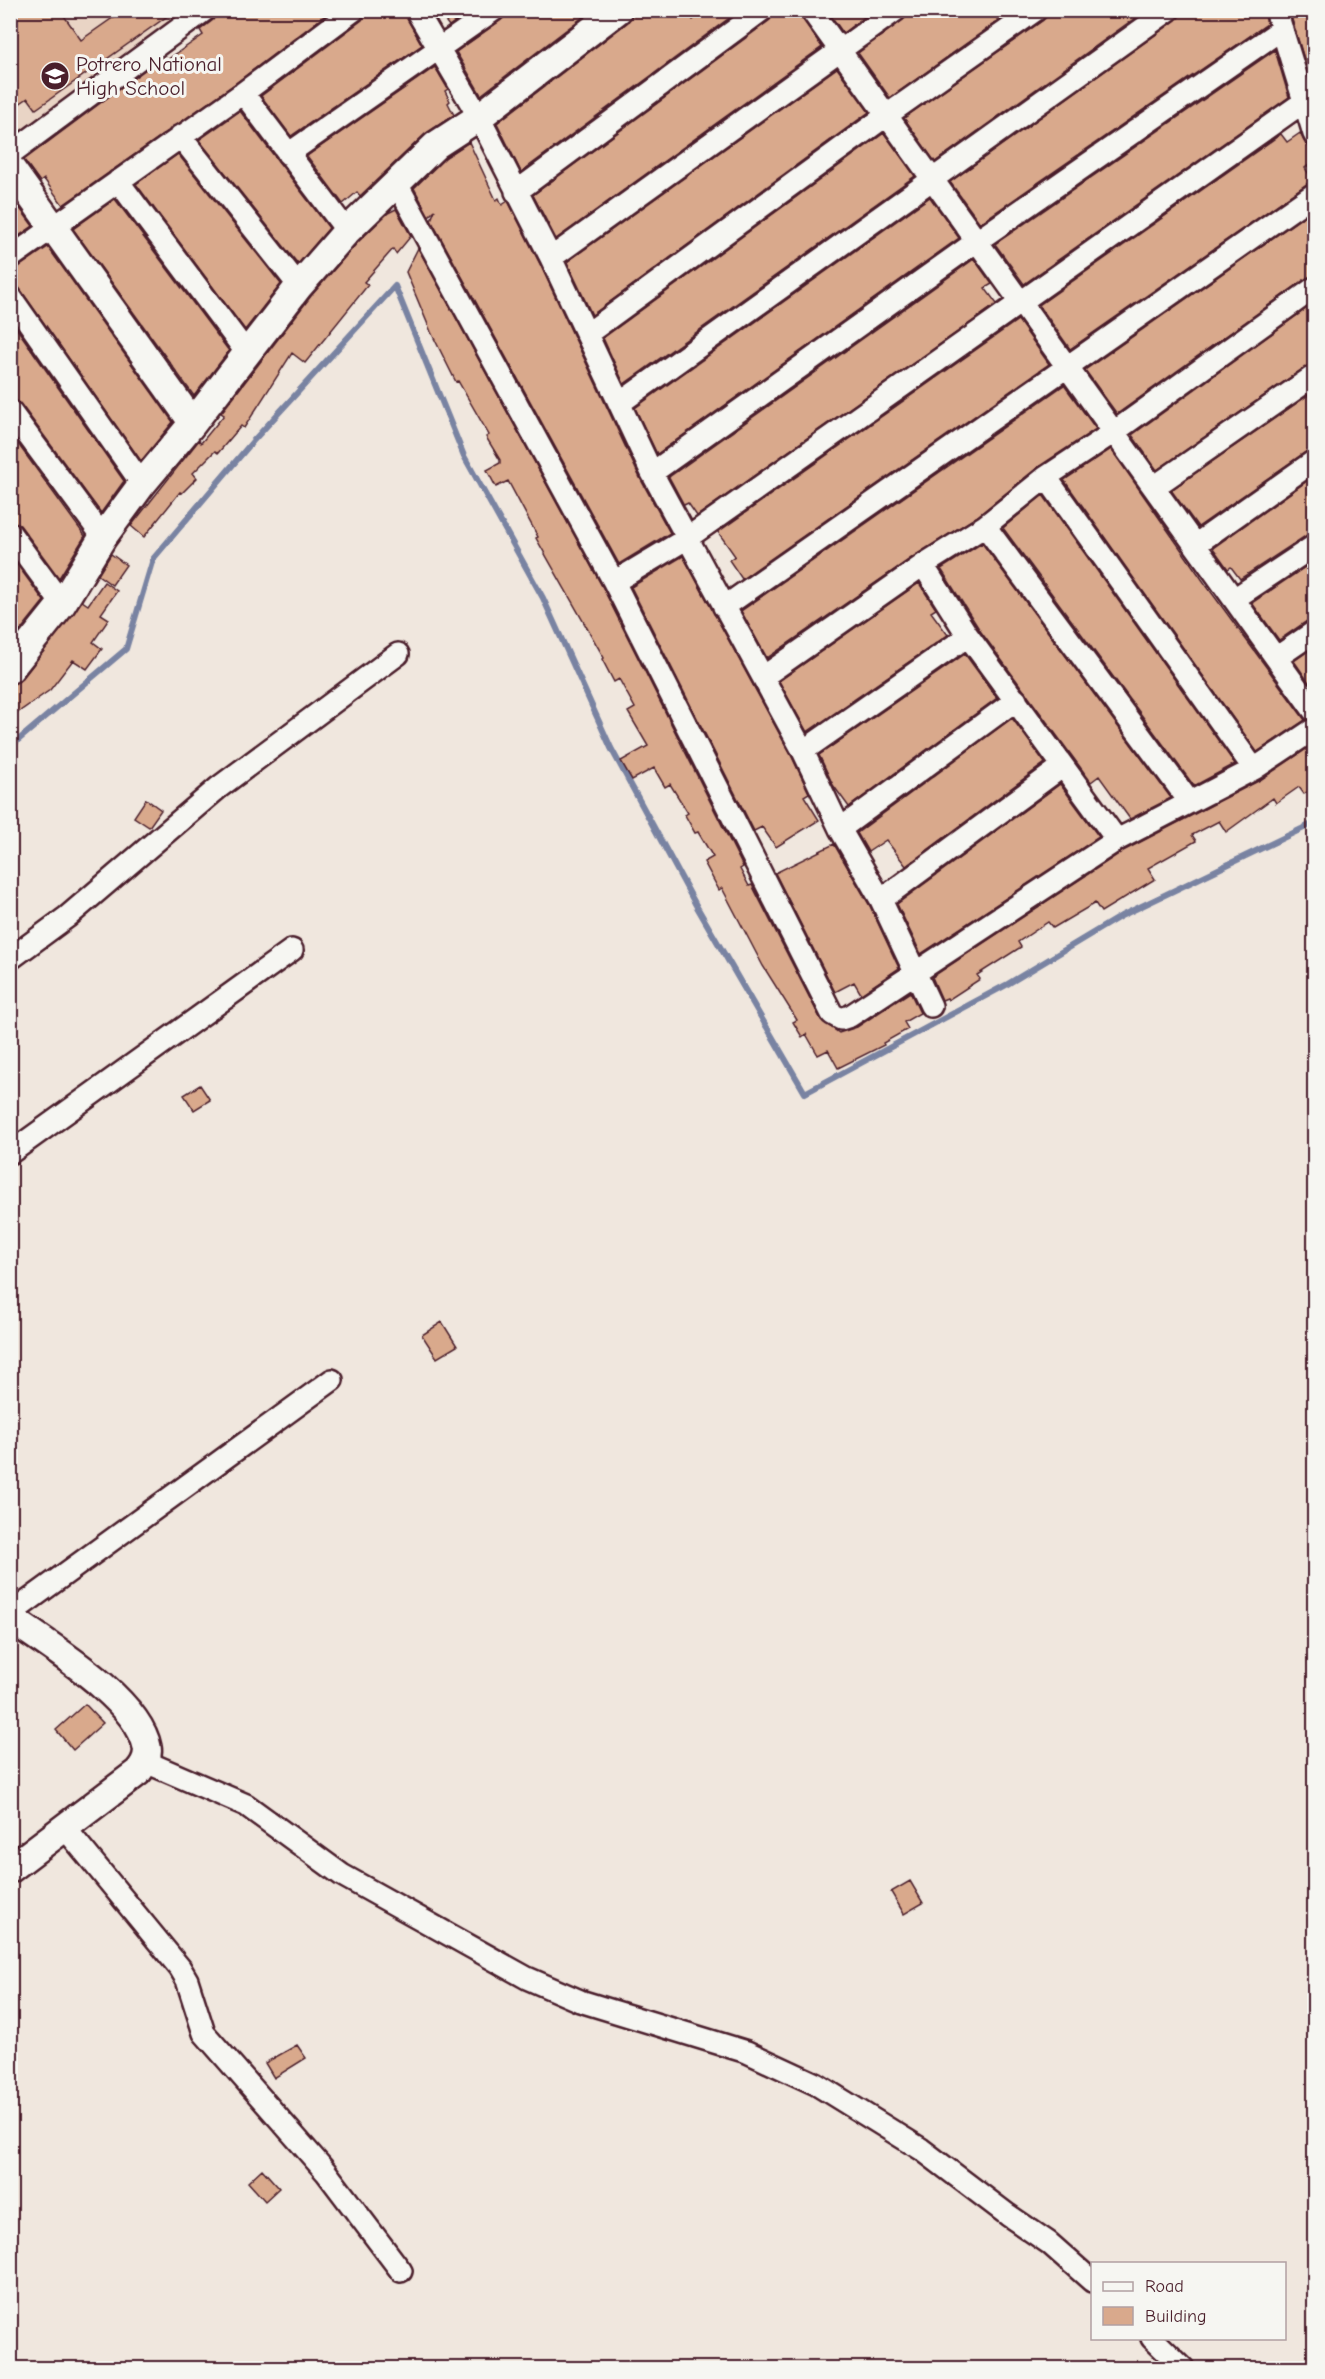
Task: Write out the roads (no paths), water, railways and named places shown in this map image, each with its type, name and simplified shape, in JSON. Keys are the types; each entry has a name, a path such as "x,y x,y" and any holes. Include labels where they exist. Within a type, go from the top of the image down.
{"street":[{"path":"10,154 205,10"},
{"path":"10,258 243,93 354,10"},
{"path":"416,10 479,117 551,258 652,473 803,751 840,829 880,900 931,1006"},
{"path":"288,154 494,10"},
{"path":"10,669 62,604 103,537 142,484 193,423 299,286 347,231 436,145 479,117 618,10"},
{"path":"516,192 762,10"},
{"path":"812,10 1314,711"},
{"path":"551,258 896,10"},
{"path":"587,334 886,115 1036,10"},
{"path":"620,404 1169,10"},
{"path":"652,473 977,241 1279,20 1314,134"},
{"path":"243,93 347,231"},
{"path":"614,582 686,539 1305,101"},
{"path":"180,136 299,286"},
{"path":"10,167 193,423"},
{"path":"118,181 246,352"},
{"path":"396,182 614,582 832,1014 841,1019 850,1016 1117,840 1254,769 1314,729"},
{"path":"724,607 1314,194"},
{"path":"763,677 923,565 985,526 1046,477 1114,432 1314,288"},
{"path":"10,296 142,484"},
{"path":"1154,487 1314,376"},
{"path":"10,411 103,537"},
{"path":"1196,545 1314,461"},
{"path":"1046,477 1254,769"},
{"path":"985,526 1189,801"},
{"path":"10,533 62,604"},
{"path":"1234,599 1314,546"},
{"path":"923,565 968,636 1117,840"},
{"path":"1276,658 1314,632"},
{"path":"803,751 968,636"},
{"path":"10,959 67,917 219,788 398,654"},
{"path":"840,829 1016,700"},
{"path":"880,900 1063,766"},
{"path":"10,1153 292,950"},
{"path":"10,1869 138,1772 146,1762 148,1749 143,1735 120,1704 84,1671 10,1616 332,1380"},
{"path":"146,1762 246,1804 342,1875 527,1978 580,2001 747,2052 777,2064 816,2085 921,2149 1049,2243 1091,2280"},
{"path":"65,1828 180,1968 187,1980 204,2033 326,2172 401,2271"},
{"path":"1154,2340 1183,2368"}],"waterway":[{"path":"10,747 126,649 153,559 253,441 395,286 464,456 543,598 611,748 697,907 805,1093 1006,985 1121,916 1314,823"}],"place":[{"name":"Potrero National High School","path":"55,76"}]}
